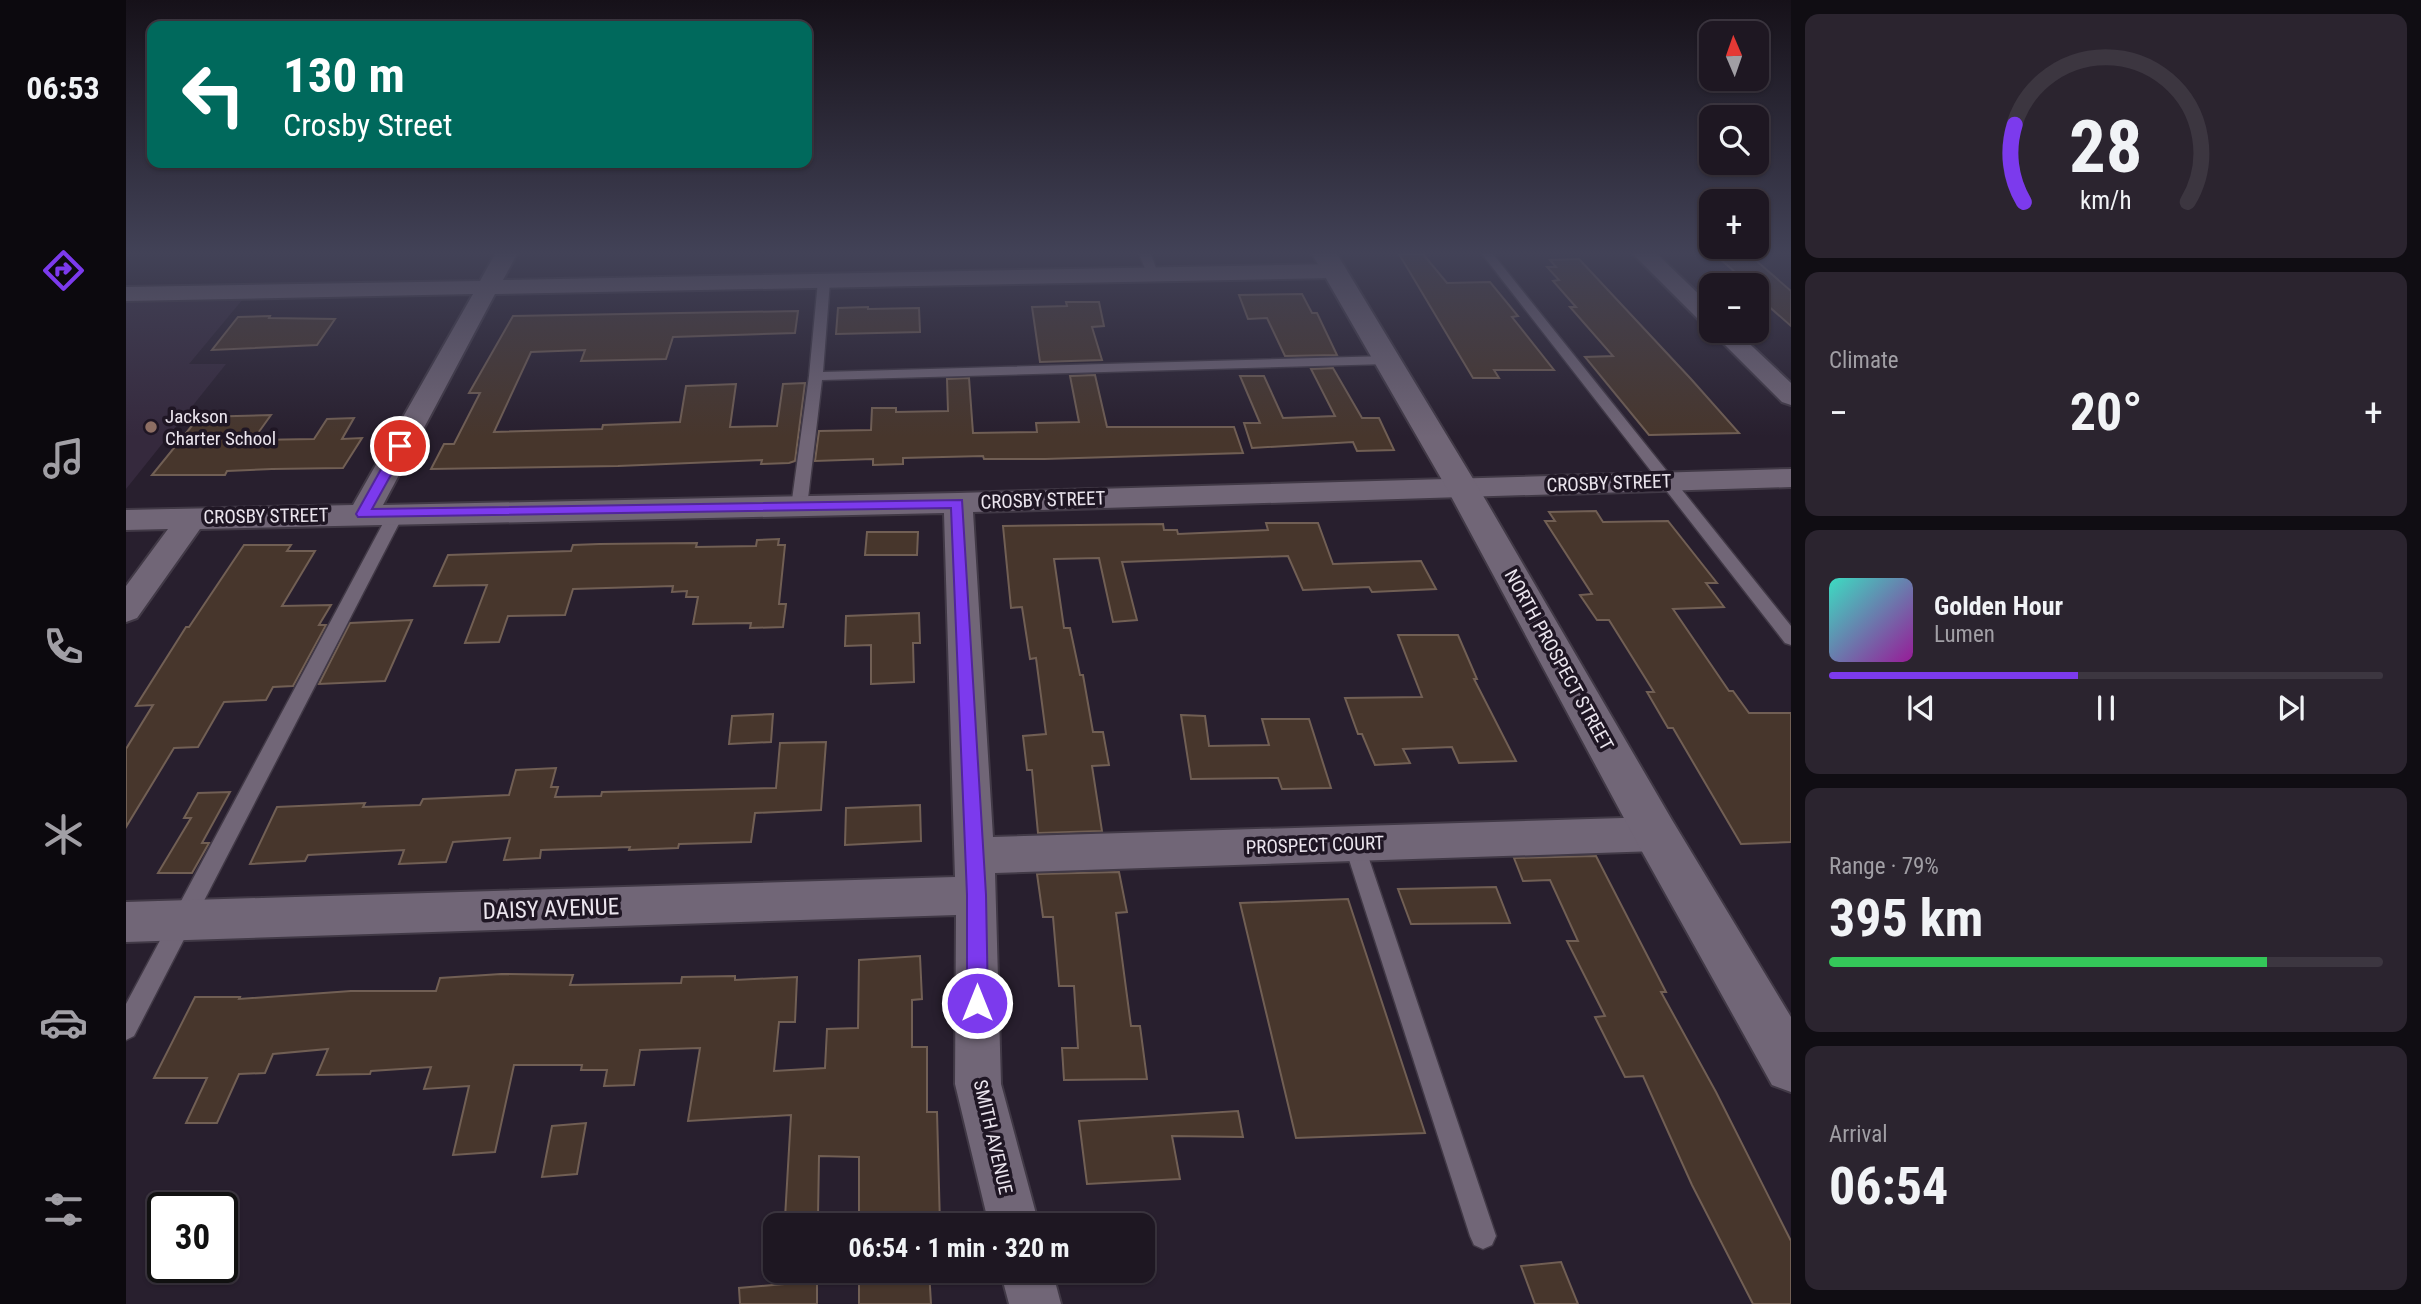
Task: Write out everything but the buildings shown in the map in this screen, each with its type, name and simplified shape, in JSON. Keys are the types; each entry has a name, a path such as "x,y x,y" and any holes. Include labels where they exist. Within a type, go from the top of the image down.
{"street":[{"path":"363,514 473,315"},
{"name":"NORTH PROSPECT STREET","path":"1360,315 1462,487 1656,834 1791,1066"},
{"path":"1735,343 1791,397"},
{"name":"CROSBY STREET","path":"126,520 958,503 1791,478"},
{"name":"SMITH AVENUE","path":"958,503 975,876 978,1084 1011,1213"},
{"path":"126,611 192,518"},
{"name":"PROSPECT COURT","path":"975,876 1354,844 1656,834"},
{"name":"DAISY AVENUE","path":"126,922 975,876"},
{"path":"1029,1283 1035,1304"}],"lane":[{"path":"799,507 821,315"},
{"path":"1535,315 1791,638"},
{"path":"816,376 1387,360"},
{"path":"126,1028 180,920 396,514"},
{"path":"1354,844 1483,1236"}],"shaded area":[{"name":"Jackson Charter School","path":"126,315 230,315 189,364 226,364 126,489"}],"place":[{"name":"Jackson Charter School","path":"151,427"}],"route":[{"path":"400,446 363,514 958,503 976,895 977,1003"}]}
